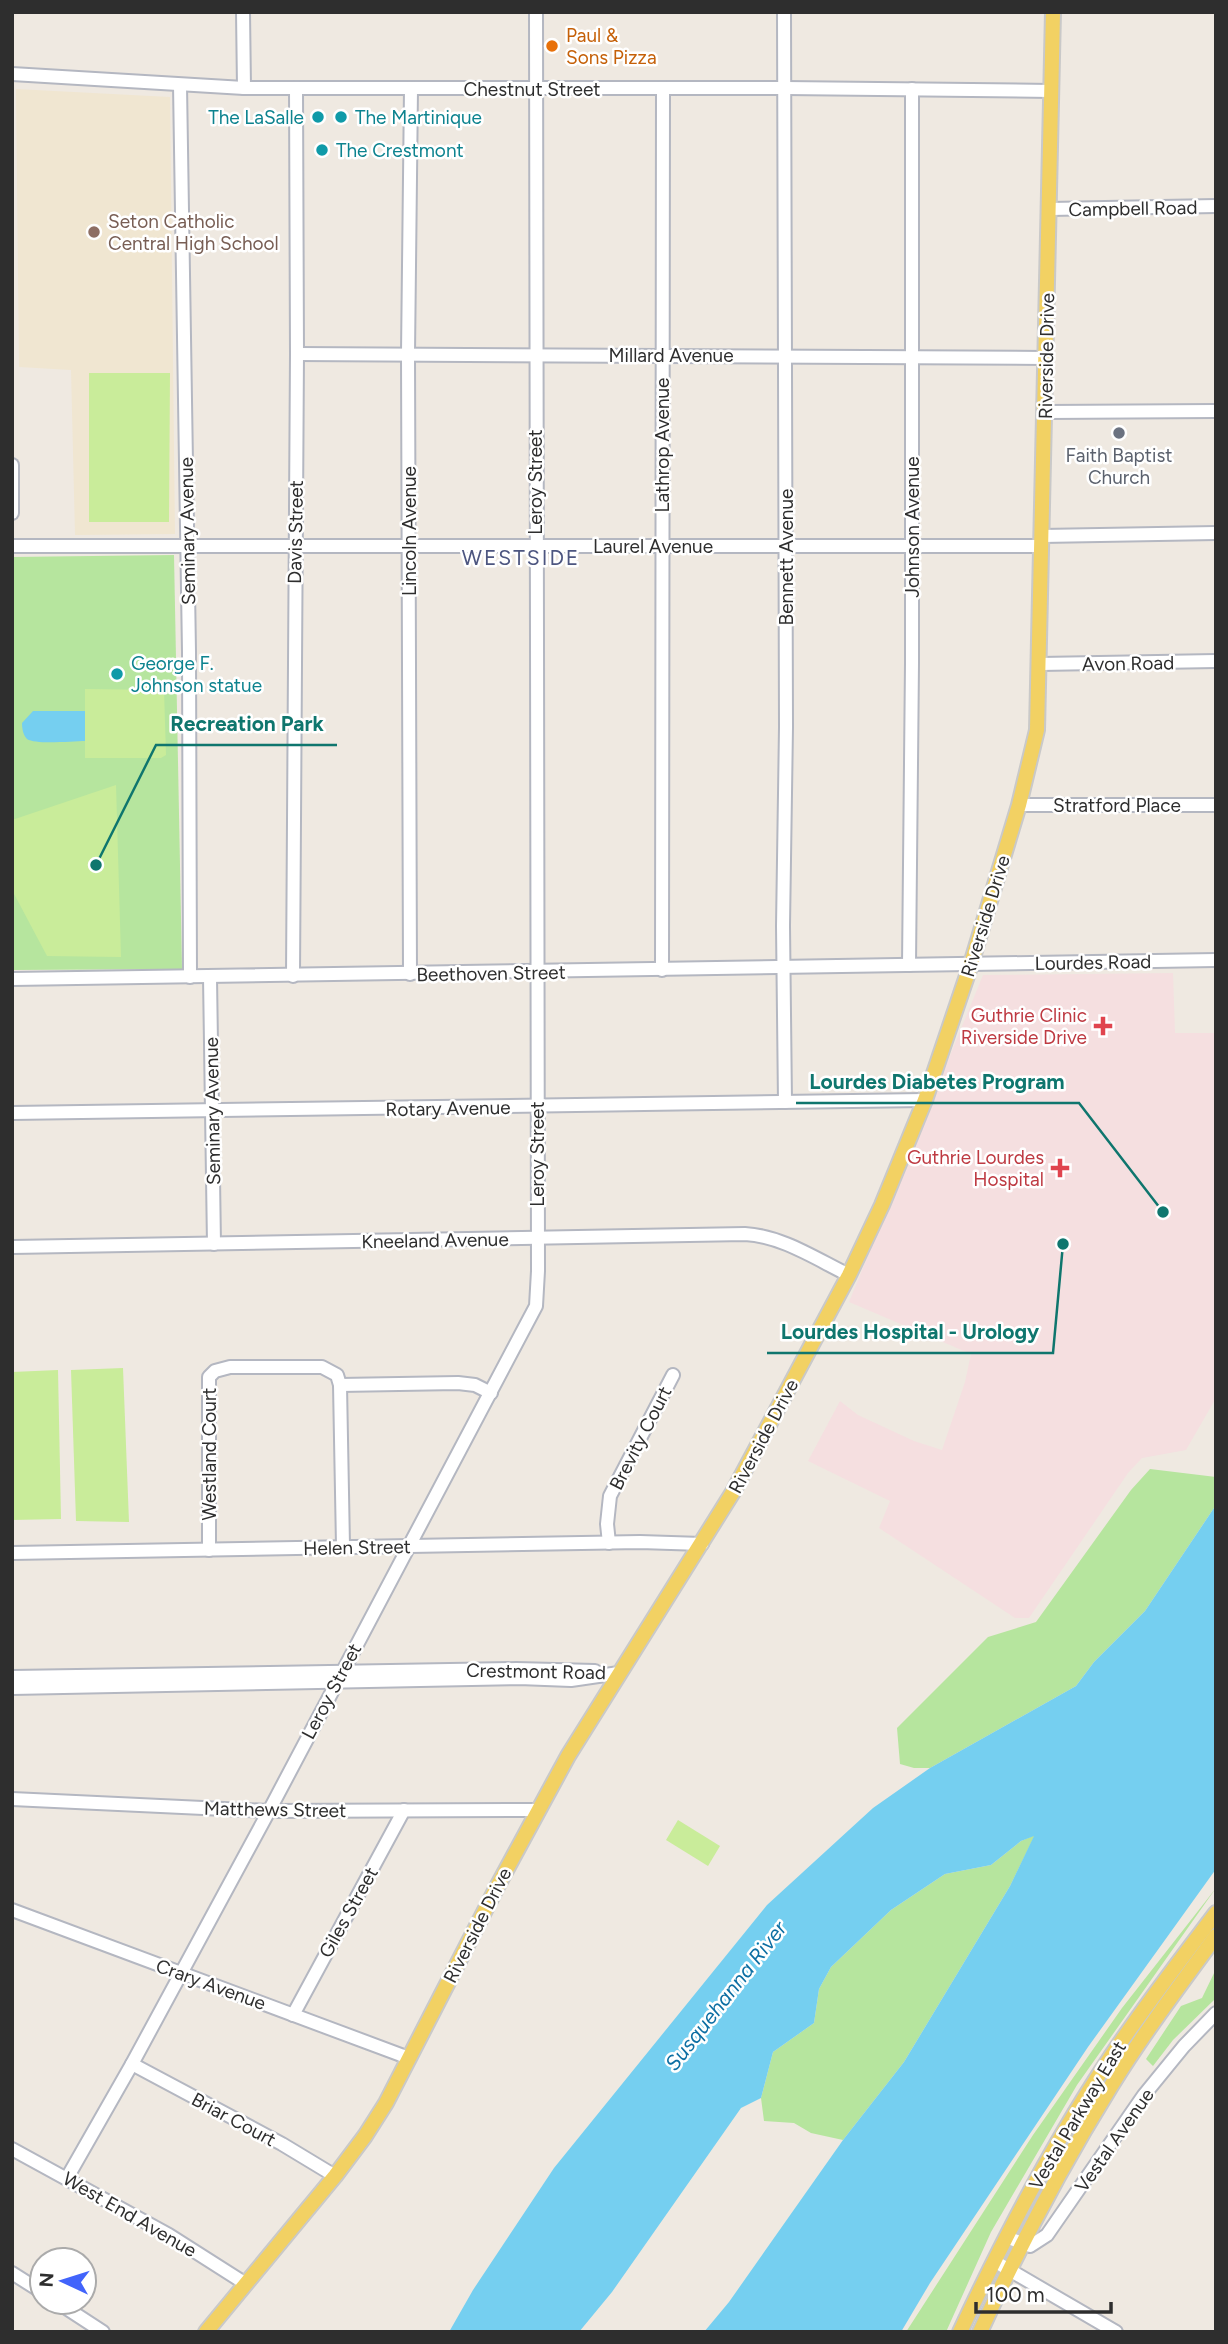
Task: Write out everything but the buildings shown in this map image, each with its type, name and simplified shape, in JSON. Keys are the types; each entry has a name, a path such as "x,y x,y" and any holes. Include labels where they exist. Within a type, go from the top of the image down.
{"main road":[{"name":"Riverside Drive","path":"206,2332 365,2136 568,1756 702,1544 761,1443 849,1275 882,1205 925,1100 971,964 1019,805 1035,741 1040,664 1053,12"},
{"name":"Vestal Parkway East","path":"960,2332 1044,2166 1097,2077 1135,2020 1216,1913"},
{"name":"Vestal Parkway East","path":"979,2332 1052,2186 1112,2085 1216,1936"}],"street":[{"path":"243,12 244,88"},
{"name":"Leroy Street","path":"67,2178 269,1811 536,1306 536,12"},
{"name":"Bennett Avenue","path":"784,12 785,1102"},
{"name":"Chestnut Street","path":"12,74 244,88 1052,91"},
{"name":"Seminary Avenue","path":"180,85 190,977"},
{"name":"Davis Street","path":"293,976 296,88"},
{"name":"Lathrop Avenue","path":"662,970 663,88"},
{"name":"Lincoln Avenue","path":"410,974 408,354 411,89"},
{"name":"Johnson Avenue","path":"909,965 912,89"},
{"name":"Campbell Road","path":"1050,209 1216,206"},
{"name":"Millard Avenue","path":"297,354 1045,358"},
{"path":"1045,412 1216,411"},
{"path":"12,465 12,513"},
{"name":"Laurel Avenue","path":"12,546 911,546 1216,533"},
{"name":"Avon Road","path":"1040,664 1216,661"},
{"name":"Stratford Place","path":"1019,805 1216,805"},
{"name":"Lourdes Road","path":"971,964 1216,960"},
{"name":"Beethoven Street","path":"12,979 971,964"},
{"name":"Seminary Avenue","path":"209,977 214,1244"},
{"name":"Rotary Avenue","path":"12,1114 925,1100"},
{"name":"Kneeland Avenue","path":"12,1247 761,1235 849,1275"},
{"name":"Westland Court","path":"209,1550 209,1377 212,1373 230,1367 322,1367 337,1375 340,1385"},
{"name":"Brevity Court","path":"609,1543 607,1524 610,1496 673,1374"},
{"path":"343,1546 340,1385 457,1383 475,1385 491,1393"},
{"name":"Helen Street","path":"12,1553 343,1546 702,1544"},
{"name":"Crestmont Road","path":"12,1677 55,1681 481,1674 571,1680 619,1673"},
{"name":"Crestmont Road","path":"12,1688 55,1681"},
{"name":"Matthews Street","path":"12,1799 269,1811 538,1810"},
{"name":"Giles Street","path":"293,2015 404,1810"},
{"name":"Crary Avenue","path":"12,1910 409,2058"},
{"path":"1211,2018 1216,2034"},
{"name":"Vestal Avenue","path":"1021,2244 1033,2245 1053,2229 1144,2095 1211,2018"},
{"name":"Briar Court","path":"132,2064 335,2176"},
{"name":"West End Avenue","path":"12,2149 169,2235 246,2284"},
{"path":"1006,2237 1021,2244"},
{"path":"994,2262 1116,2332"},
{"path":"12,2273 28,2283"},
{"path":"78,2316 103,2332"}],"shaded area":[{"name":"Seton Catholic Central High School","path":"16,89 170,97 175,534 75,535 71,370 19,367"},
{"name":"Guthrie Lourdes Hospital","path":"1173,973 1175,1033 1216,1033 1216,1398 1186,1450 1142,1458 1128,1473 1029,1618 1015,1618 879,1528 890,1501 808,1461 840,1401 858,1415 914,1441 942,1450 965,1382 971,1354 849,1302 983,975"}],"green space":[{"path":"89,373 170,373 169,522 89,522"},
{"path":"174,555 182,969 12,970 12,557"},
{"path":"85,689 164,690 166,755 161,758 85,758"},
{"path":"116,785 121,957 47,956 12,890 12,820"},
{"path":"123,1368 129,1522 76,1521 71,1370"},
{"path":"58,1370 61,1519 12,1520 12,1372"},
{"path":"1150,1469 1216,1477 1216,1505 1145,1611 1094,1662 1076,1686 930,1768 914,1768 900,1764 897,1728 988,1637 1036,1622 1131,1490"},
{"path":"678,1820 720,1846 708,1866 666,1840"},
{"path":"1035,1835 1010,1886 904,2062 843,2140 811,2133 794,2123 764,2121 761,2098 773,2052 814,2023 819,1989 831,1967 891,1910 945,1874 991,1865 1021,1841"},
{"path":"1216,1888 1077,2085 991,2232 946,2332 906,2332 1033,2135 1122,2008"},
{"path":"1216,1969 1214,2000 1173,2040 1153,2066 1146,2059 1181,2006 1202,1998"}],"water":[{"path":"33,711 85,711 85,741 46,742 27,739 22,723"},
{"name":"Susquehanna River","path":"1216,1505 1216,1869 1088,2047 930,2283 901,2332 704,2332 729,2302 843,2140 904,2062 1010,1886 1034,1836 1021,1841 991,1865 945,1874 891,1910 831,1967 819,1989 814,2023 773,2052 761,2098 741,2108 612,2292 579,2332 449,2332 473,2290 554,2168 767,1905 873,1808 930,1768 1076,1686 1094,1662 1145,1611"}],"place":[{"name":"Paul & Sons Pizza","path":"552,46"},
{"name":"The LaSalle","path":"318,117"},
{"name":"The Martinique","path":"341,117"},
{"name":"The Crestmont","path":"322,150"},
{"name":"Seton Catholic Central High School","path":"94,232"},
{"name":"Faith Baptist Church","path":"1119,433"},
{"name":"George F. Johnson statue","path":"117,674"},
{"name":"Recreation Park","path":"96,865"},
{"name":"Guthrie Clinic Riverside Drive","path":"1103,1026"},
{"name":"Guthrie Lourdes Hospital","path":"1060,1168"},
{"name":"Lourdes Diabetes Program","path":"1163,1212"},
{"name":"Lourdes Hospital - Urology","path":"1063,1244"}],"district":[{"name":"WESTSIDE","path":"521,558"}]}
